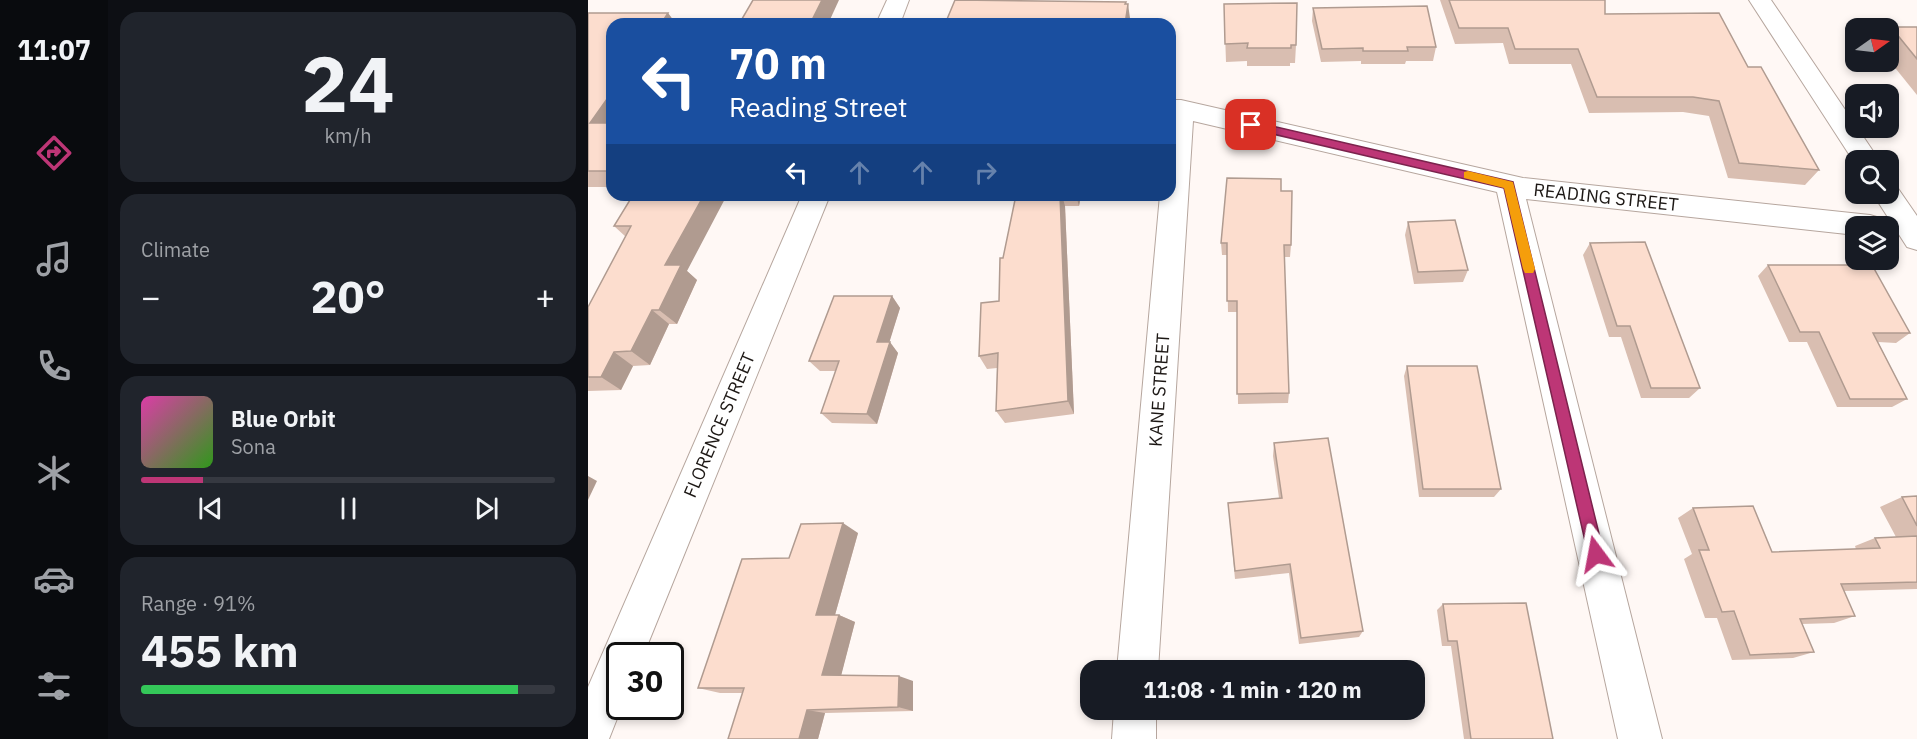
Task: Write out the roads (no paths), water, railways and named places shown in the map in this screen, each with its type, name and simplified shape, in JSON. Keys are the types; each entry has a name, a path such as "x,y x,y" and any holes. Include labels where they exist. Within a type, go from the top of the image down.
{"street":[{"path":"890,18 898,0"},
{"path":"1760,0 1859,150"},
{"name":"READING STREET","path":"1176,109 1509,185 1845,223"},
{"path":"1509,185 1640,739"},
{"name":"FLORENCE STREET","path":"628,642 813,201"},
{"name":"KANE STREET","path":"1138,660 1170,201"},
{"path":"1893,204 1909,232"},
{"path":"588,737 606,695"},
{"path":"1134,739 1135,720"}]}
